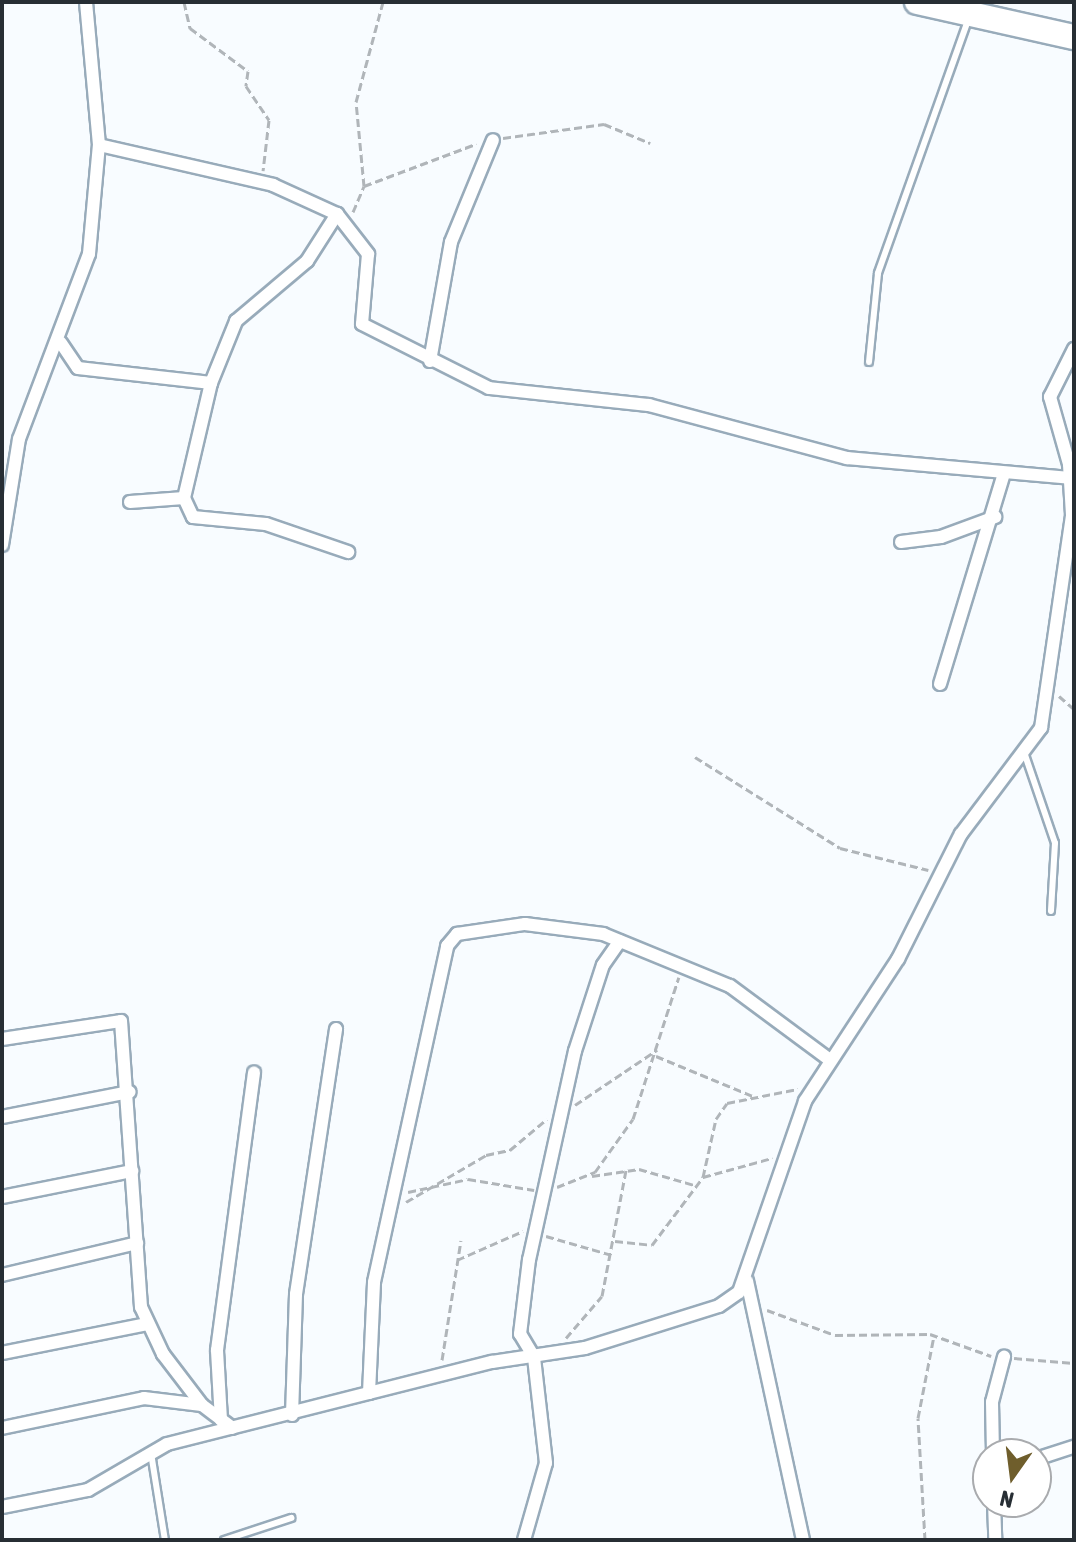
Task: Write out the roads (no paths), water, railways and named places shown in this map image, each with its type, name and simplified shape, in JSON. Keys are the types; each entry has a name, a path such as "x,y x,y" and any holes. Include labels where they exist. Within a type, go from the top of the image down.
{"highway":[{"path":"917,2 1074,37"}],"street":[{"path":"2,545 19,439 61,343 89,254 99,145 86,2"},
{"path":"430,361 451,242 493,140"},
{"path":"99,145 260,182 341,219 368,254 362,324 430,361 489,388 649,405 847,458 1072,478"},
{"path":"341,219 307,261 240,314 211,383 184,498 193,517 266,524 348,552"},
{"path":"61,343 78,368 211,383"},
{"path":"803,1540 747,1281 782,1152 816,1084 898,959 940,872 1041,728 1050,689 1072,478 1050,397 1074,349"},
{"path":"940,684 995,517 1004,473"},
{"path":"130,502 184,498"},
{"path":"901,542 941,537 995,517"},
{"path":"369,1393 369,1318 449,941 463,931 525,924 620,941 681,970 730,986 830,1060"},
{"path":"524,1540 546,1476 534,1357 519,1328 537,1227 591,997 620,941"},
{"path":"2,1039 117,1018 126,1034 137,1243 147,1324 202,1405 227,1424"},
{"path":"292,1415 296,1294 336,1029"},
{"path":"227,1424 217,1350 254,1072"},
{"path":"2,1117 130,1092"},
{"path":"2,1197 132,1171"},
{"path":"2,1275 137,1243"},
{"path":"2,1507 88,1490 151,1453 227,1424 292,1415 442,1376 549,1356 719,1306 747,1281"},
{"path":"2,1353 147,1324"},
{"path":"993,1438 992,1402 1004,1357"},
{"path":"2,1428 144,1398 202,1405"},
{"path":"1052,1454 1074,1447"},
{"path":"994,1518 995,1540"}],"lane":[{"path":"869,362 878,273 970,14"},
{"path":"1024,752 1055,843 1051,911"},
{"path":"151,1453 165,1540"},
{"path":"224,1540 291,1518"}]}
